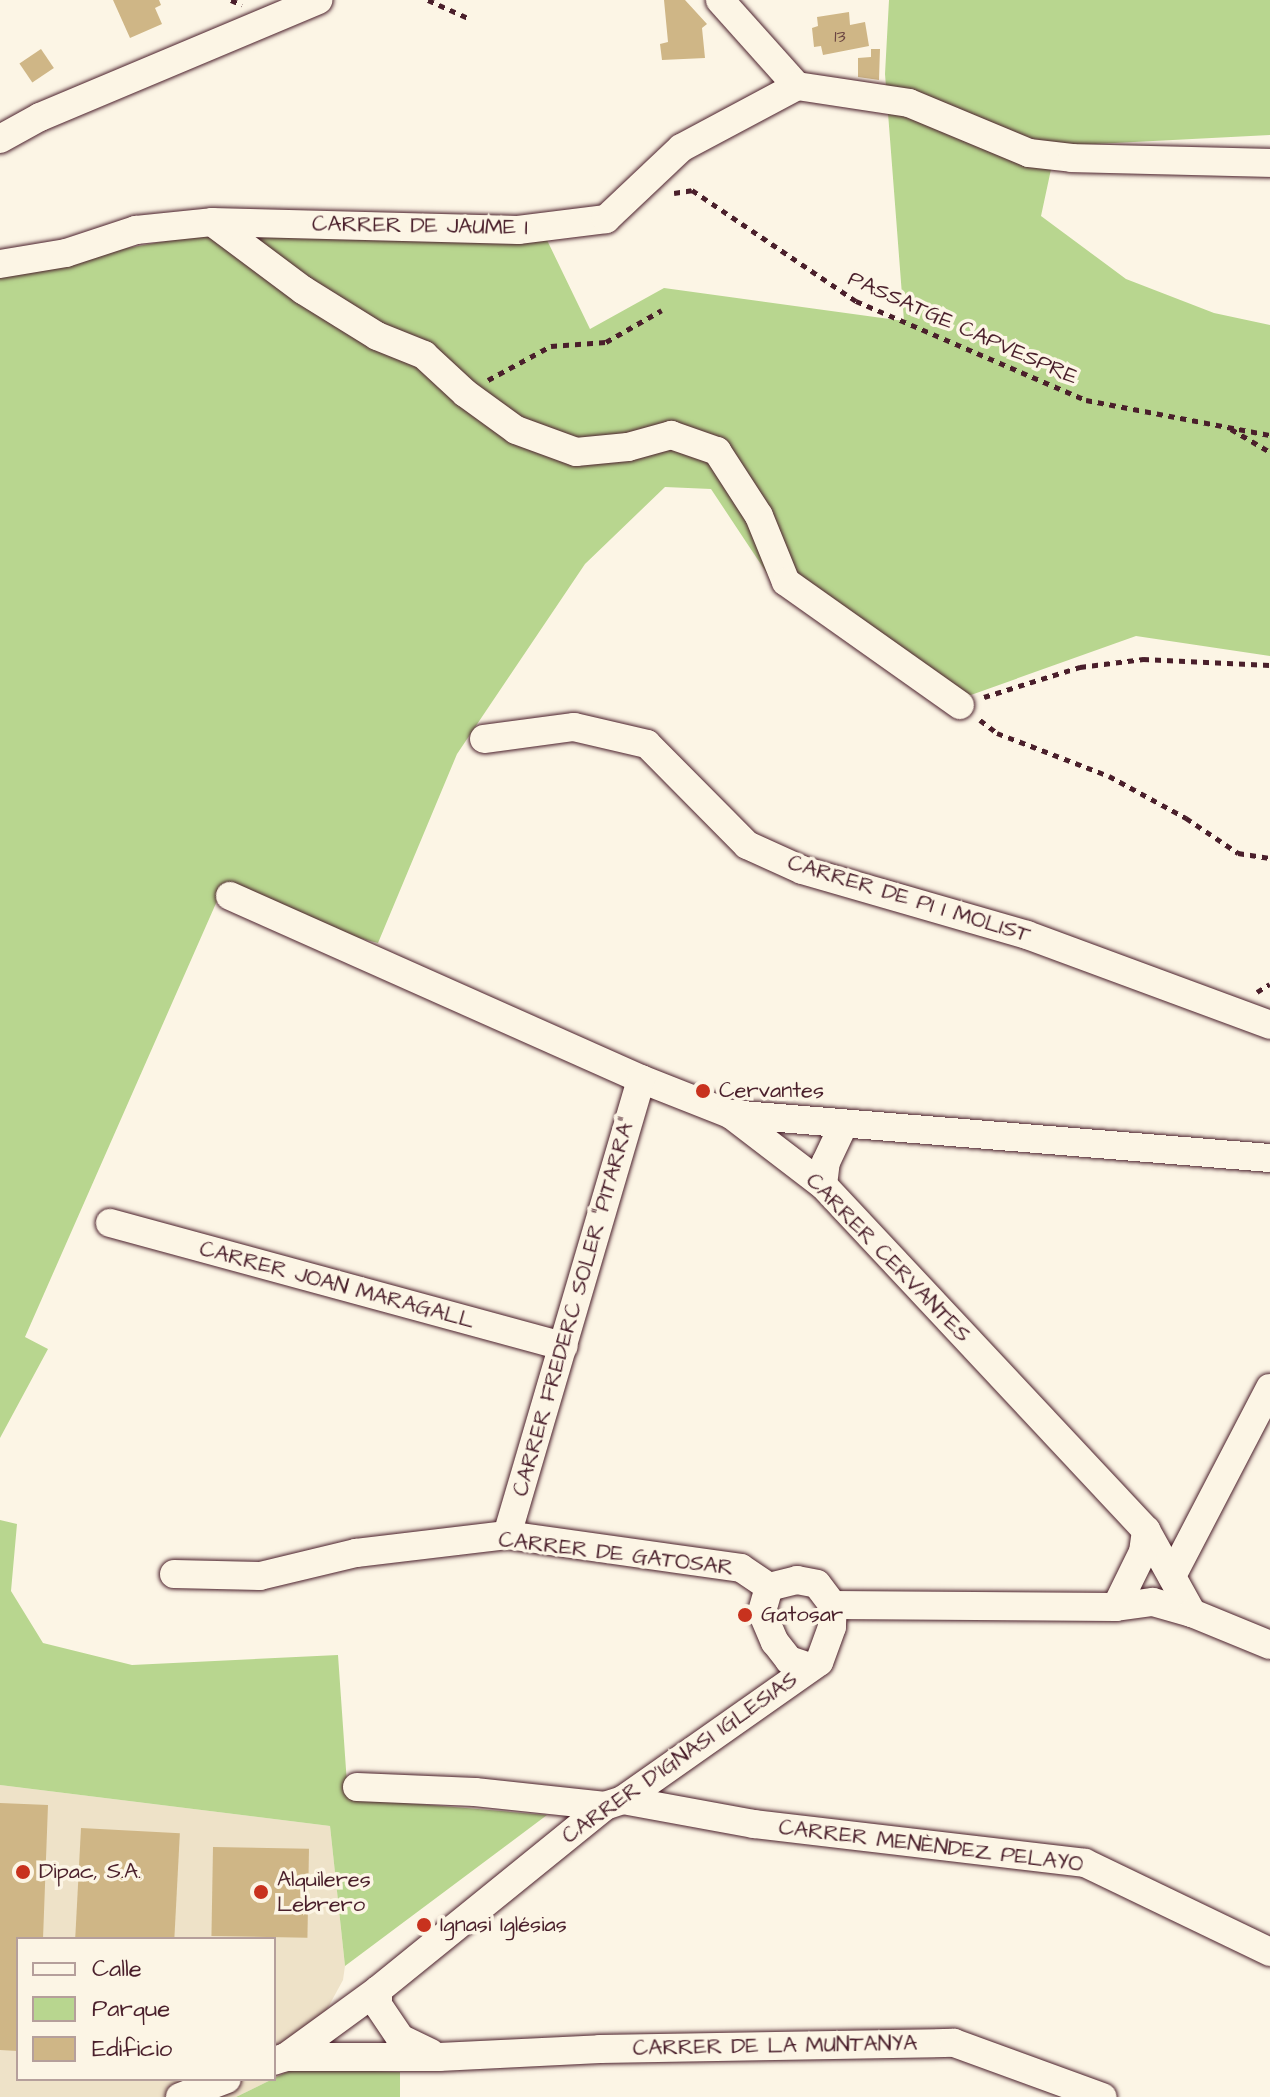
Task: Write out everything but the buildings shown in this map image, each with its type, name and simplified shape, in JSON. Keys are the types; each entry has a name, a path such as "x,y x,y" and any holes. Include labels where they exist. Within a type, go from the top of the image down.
{"street":[{"path":"0,139 40,117 318,0"},
{"path":"720,0 797,86 909,103 1029,153 1072,158 1270,163"},
{"name":"CARRER DE JAUME I","path":"0,264 66,253 136,230 212,222 518,230 606,219 681,148 797,86"},
{"path":"212,222 303,290 365,329 424,355 465,393 516,430 576,452 628,447 671,435 717,451 759,516 786,582 960,705"},
{"name":"CARRER DE PI I MOLIST","path":"484,739 574,727 647,744 747,845 802,870 1027,935 1270,1025"},
{"name":"CARRER CERVANTES","path":"230,896 641,1079 730,1114 823,1185 1146,1530 1192,1613"},
{"name":"CARRER FREDERC SOLER \"PITARRA\"","path":"507,1535 641,1079"},
{"path":"730,1114 1270,1158"},
{"path":"823,1185 826,1162 844,1124"},
{"name":"CARRER JOAN MARAGALL","path":"110,1223 564,1346"},
{"path":"1172,1576 1270,1388"},
{"path":"1116,1607 1143,1552 1146,1530"},
{"name":"CARRER DE GATOSAR","path":"174,1574 260,1576 356,1553 507,1535 741,1568 769,1587"},
{"path":"797,1580 817,1584 833,1605 832,1627 819,1662 809,1667 789,1660 775,1642 762,1612 769,1587 797,1580"},
{"path":"833,1605 1116,1607 1153,1602 1192,1613 1270,1645"},
{"name":"CARRER D'IGNASI IGLESIAS","path":"280,2059 378,1990 614,1803 809,1667"},
{"name":"CARRER MENÈNDEZ PELAYO","path":"357,1787 614,1803 754,1824 1085,1863 1270,1952"},
{"name":"CARRER DE LA MUNTANYA","path":"378,1990 378,2005 400,2038 439,2057"},
{"name":"CARRER DE LA MUNTANYA","path":"280,2059 439,2057 600,2049 954,2043 1102,2097"},
{"path":"180,2097 222,2081"}],"path":[{"path":"428,0 468,18"},
{"name":"PASSATGE CAPVESPRE","path":"664,195 692,190 856,301 1086,400 1270,435"},
{"path":"465,393 551,346 606,342 662,310"},
{"path":"1227,427 1270,452"},
{"path":"960,705 1080,667 1143,659 1270,665"},
{"path":"960,705 997,733 1109,776 1186,818 1238,853 1270,858"}],"shaded area":[{"path":"0,1785 330,1826 345,1966 343,1980 295,2068 276,2078 276,1937 16,1937 16,2081 269,2081 236,2097 0,2097"}],"green space":[{"path":"889,0 1270,0 1270,135 1056,146 1041,216 1126,279 1214,313 1270,325 1270,656 1136,636 940,706 778,590 711,489 665,487 585,564 457,754 378,943 217,901 25,1337 48,1349 0,1438 0,271 199,235 546,238 590,329 664,288 904,321 885,74"},
{"path":"0,1520 17,1524 11,1591 43,1643 132,1665 338,1655 348,1798 547,1815 345,1966 330,1826 0,1785"},
{"path":"295,2068 400,2072 400,2097 236,2097 269,2081 276,2081 276,2077"}],"place":[{"name":"Cervantes","path":"703,1091"},
{"name":"Gatosar","path":"745,1615"},
{"name":"Dipac, S.A.","path":"23,1872"},
{"name":"Alquileres Lebrero","path":"261,1892"},
{"name":"Ignasi Iglésias","path":"424,1925"}]}
